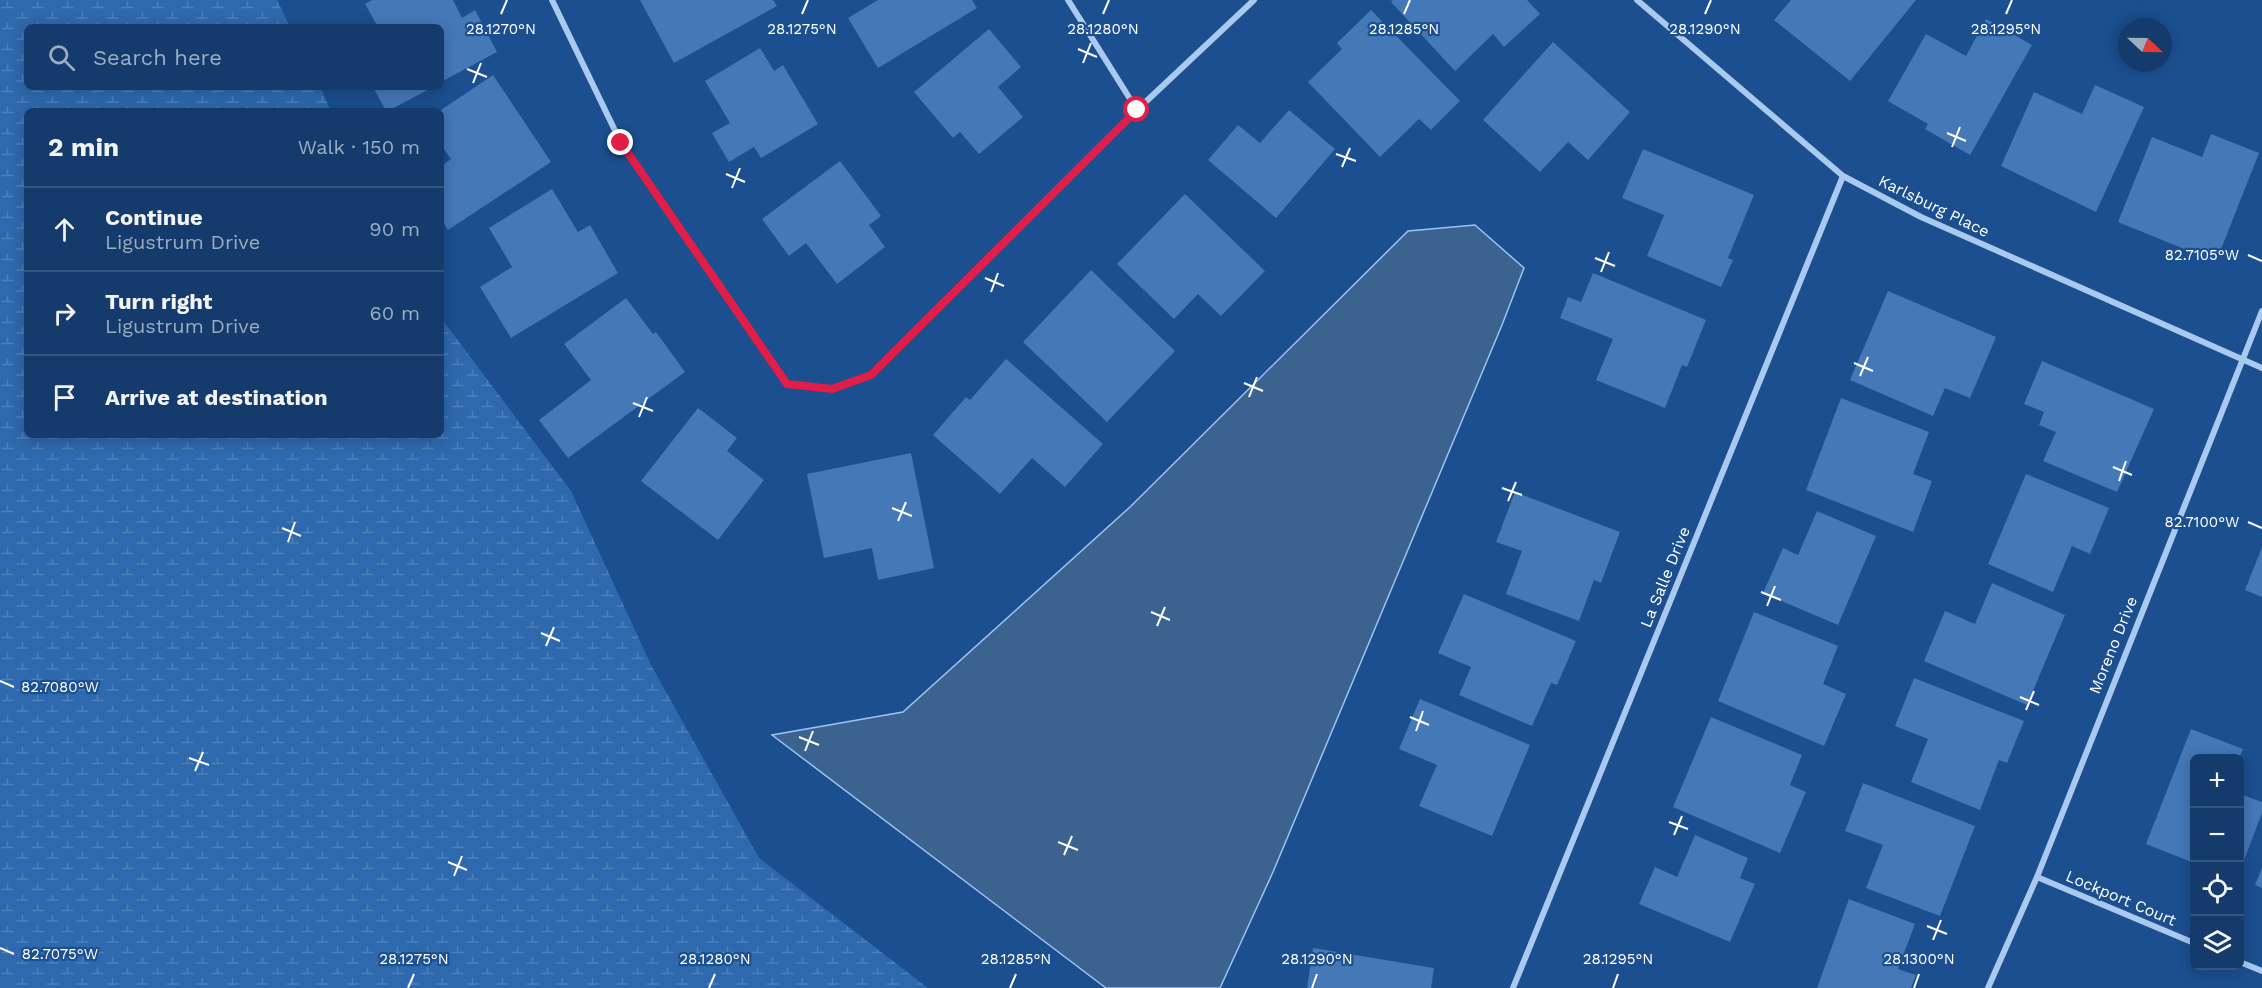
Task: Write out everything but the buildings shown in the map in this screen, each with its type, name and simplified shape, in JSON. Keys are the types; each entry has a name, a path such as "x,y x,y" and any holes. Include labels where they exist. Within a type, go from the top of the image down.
{"street":[{"path":"552,0 621,143 787,384 832,389 871,375 1137,110 1254,0"},
{"path":"1068,0 1137,110"},
{"name":"Karlsburg Place","path":"1636,0 1843,176 1921,217 2262,368"},
{"name":"La Salle Drive","path":"1513,988 1843,176"},
{"name":"Moreno Drive","path":"1988,988 2037,877 2262,311"},
{"name":"Lockport Court","path":"2037,877 2190,941"},
{"path":"2244,964 2262,971"}],"green space":[{"path":"0,0 277,0 289,24 24,24 24,90 321,90 330,108 24,108 24,438 444,438 444,322 571,491 651,665 759,858 928,988 0,988"}],"shaded area":[{"path":"1475,225 1524,268 1273,872 1220,988 1106,988 772,735 903,712 1130,507 1408,231"}],"route":[{"path":"621,143 787,384 832,389 871,375 1137,110"}]}
